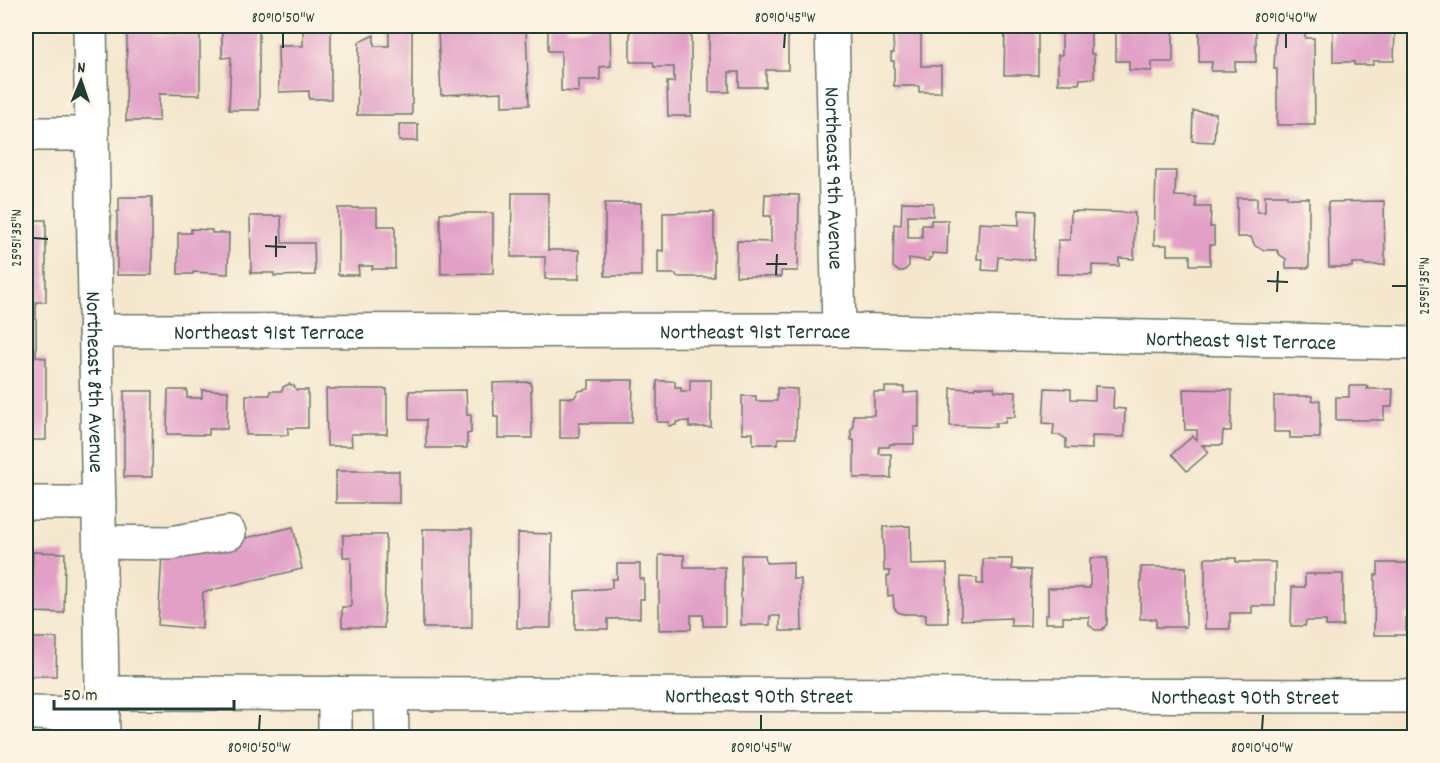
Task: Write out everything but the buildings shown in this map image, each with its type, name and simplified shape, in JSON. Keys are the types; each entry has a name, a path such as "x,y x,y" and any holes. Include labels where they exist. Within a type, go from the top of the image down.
{"street":[{"name":"Northeast 8th Avenue","path":"90,26 103,715"},
{"name":"Northeast 9th Avenue","path":"832,26 839,330"},
{"path":"26,134 91,134"},
{"name":"Northeast 91st Terrace","path":"95,331 839,330 1414,343"},
{"path":"26,503 99,503"},
{"path":"100,542 170,543 228,533"},
{"path":"334,693 335,738"},
{"name":"Northeast 90th Street","path":"26,713 103,715 334,693 1414,696"},
{"path":"391,694 392,738"}]}
